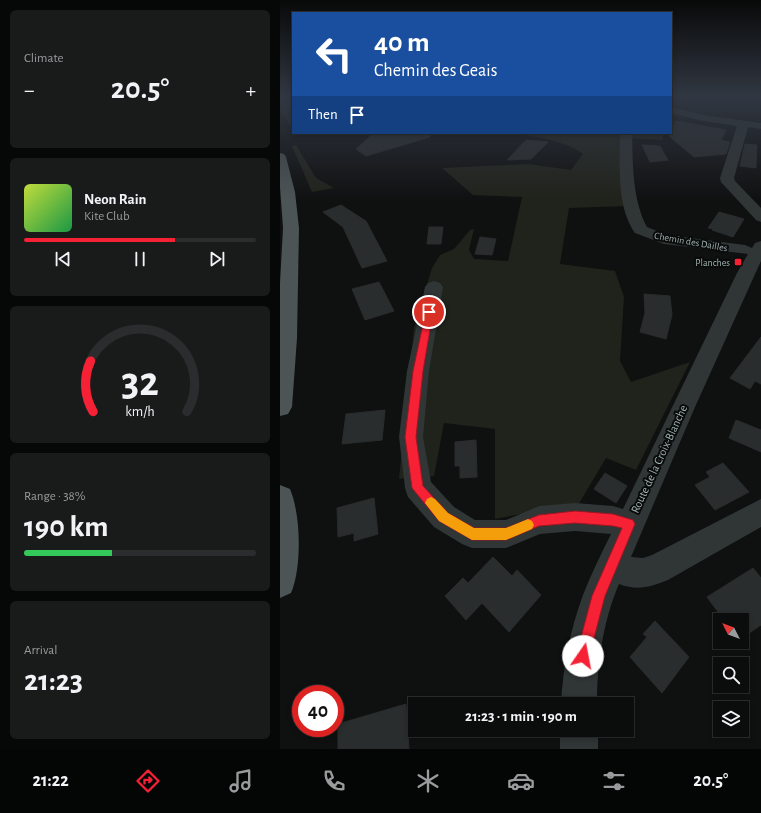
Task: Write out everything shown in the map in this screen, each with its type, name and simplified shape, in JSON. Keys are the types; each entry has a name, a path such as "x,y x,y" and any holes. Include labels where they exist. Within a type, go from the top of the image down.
{"main road":[{"path":"280,157 286,181 292,228 287,338 280,408"},
{"path":"280,498 284,538 280,582"}],"street":[{"path":"741,132 728,182 761,217"},
{"name":"Chemin des Dailles","path":"626,134 628,182 633,215 641,230 664,239 753,248"},
{"name":"Route de la Croix-Blanche","path":"580,697 583,656 598,596 629,524 735,297 753,248"},
{"path":"434,287 418,371 411,437 418,488 444,517 472,534 506,534 539,520 575,517 613,520 629,524"},
{"path":"611,566 627,572 643,573 658,569 761,512"},
{"path":"579,737 579,749"}],"shaded area":[{"path":"521,134 624,134 628,206 569,208 560,264 615,271 624,297 620,361 631,382 690,362 636,470 606,458 574,512 535,511 495,519 495,429 444,423 434,476 399,479 414,328 432,268 440,255 454,249 470,230 474,229 469,250 474,259 508,261 522,197 473,195 442,168 529,164 571,170 583,154 576,149 542,138"},
{"path":"630,134 663,134 663,140 629,138"},
{"path":"296,145 316,178 334,188 312,192 292,146"}],"building":[{"path":"672,132 725,132 721,140 730,142 726,154 694,157 669,136 672,134"},
{"path":"373,134 430,134 430,137 366,156 356,149"},
{"path":"526,140 548,142 531,159 507,160"},
{"path":"745,144 757,145 756,168 740,166"},
{"path":"642,145 660,146 668,160 650,162"},
{"path":"341,205 366,221 387,261 362,268 343,227 323,212"},
{"path":"719,212 744,219 733,237 708,228"},
{"path":"429,227 443,227 441,244 427,244"},
{"path":"480,237 496,239 492,255 475,254"},
{"path":"379,282 394,311 365,320 352,289"},
{"path":"644,294 670,296 672,315 666,339 640,332 645,313"},
{"path":"761,337 761,384 755,381 750,389 730,378"},
{"path":"385,410 382,440 342,444 346,414"},
{"path":"736,420 761,430 761,452 729,438"},
{"path":"476,440 477,477 460,478 460,466 455,466 455,442"},
{"path":"723,463 749,492 715,510 695,485 710,477 706,472"},
{"path":"605,473 627,486 616,503 594,489"},
{"path":"374,498 378,534 354,541 354,533 338,537 337,508"},
{"path":"493,557 512,576 517,570 541,595 509,632 482,603 466,620 445,596 463,578 468,583"},
{"path":"753,568 761,578 761,625 749,633 749,613 719,613 707,597"},
{"path":"655,621 689,657 662,693 630,657 647,637 643,634"},
{"path":"406,704 409,749 338,749 338,737 344,737 344,722"}],"slow traffic":[{"path":"431,503 444,517 472,534 506,534 528,525"}],"place":[{"name":"Planches","path":"738,262"}],"route":[{"path":"429,312 418,371 411,437 418,488 444,517 472,534 506,534 539,520 575,517 613,520 629,524 598,596 583,656"}]}
